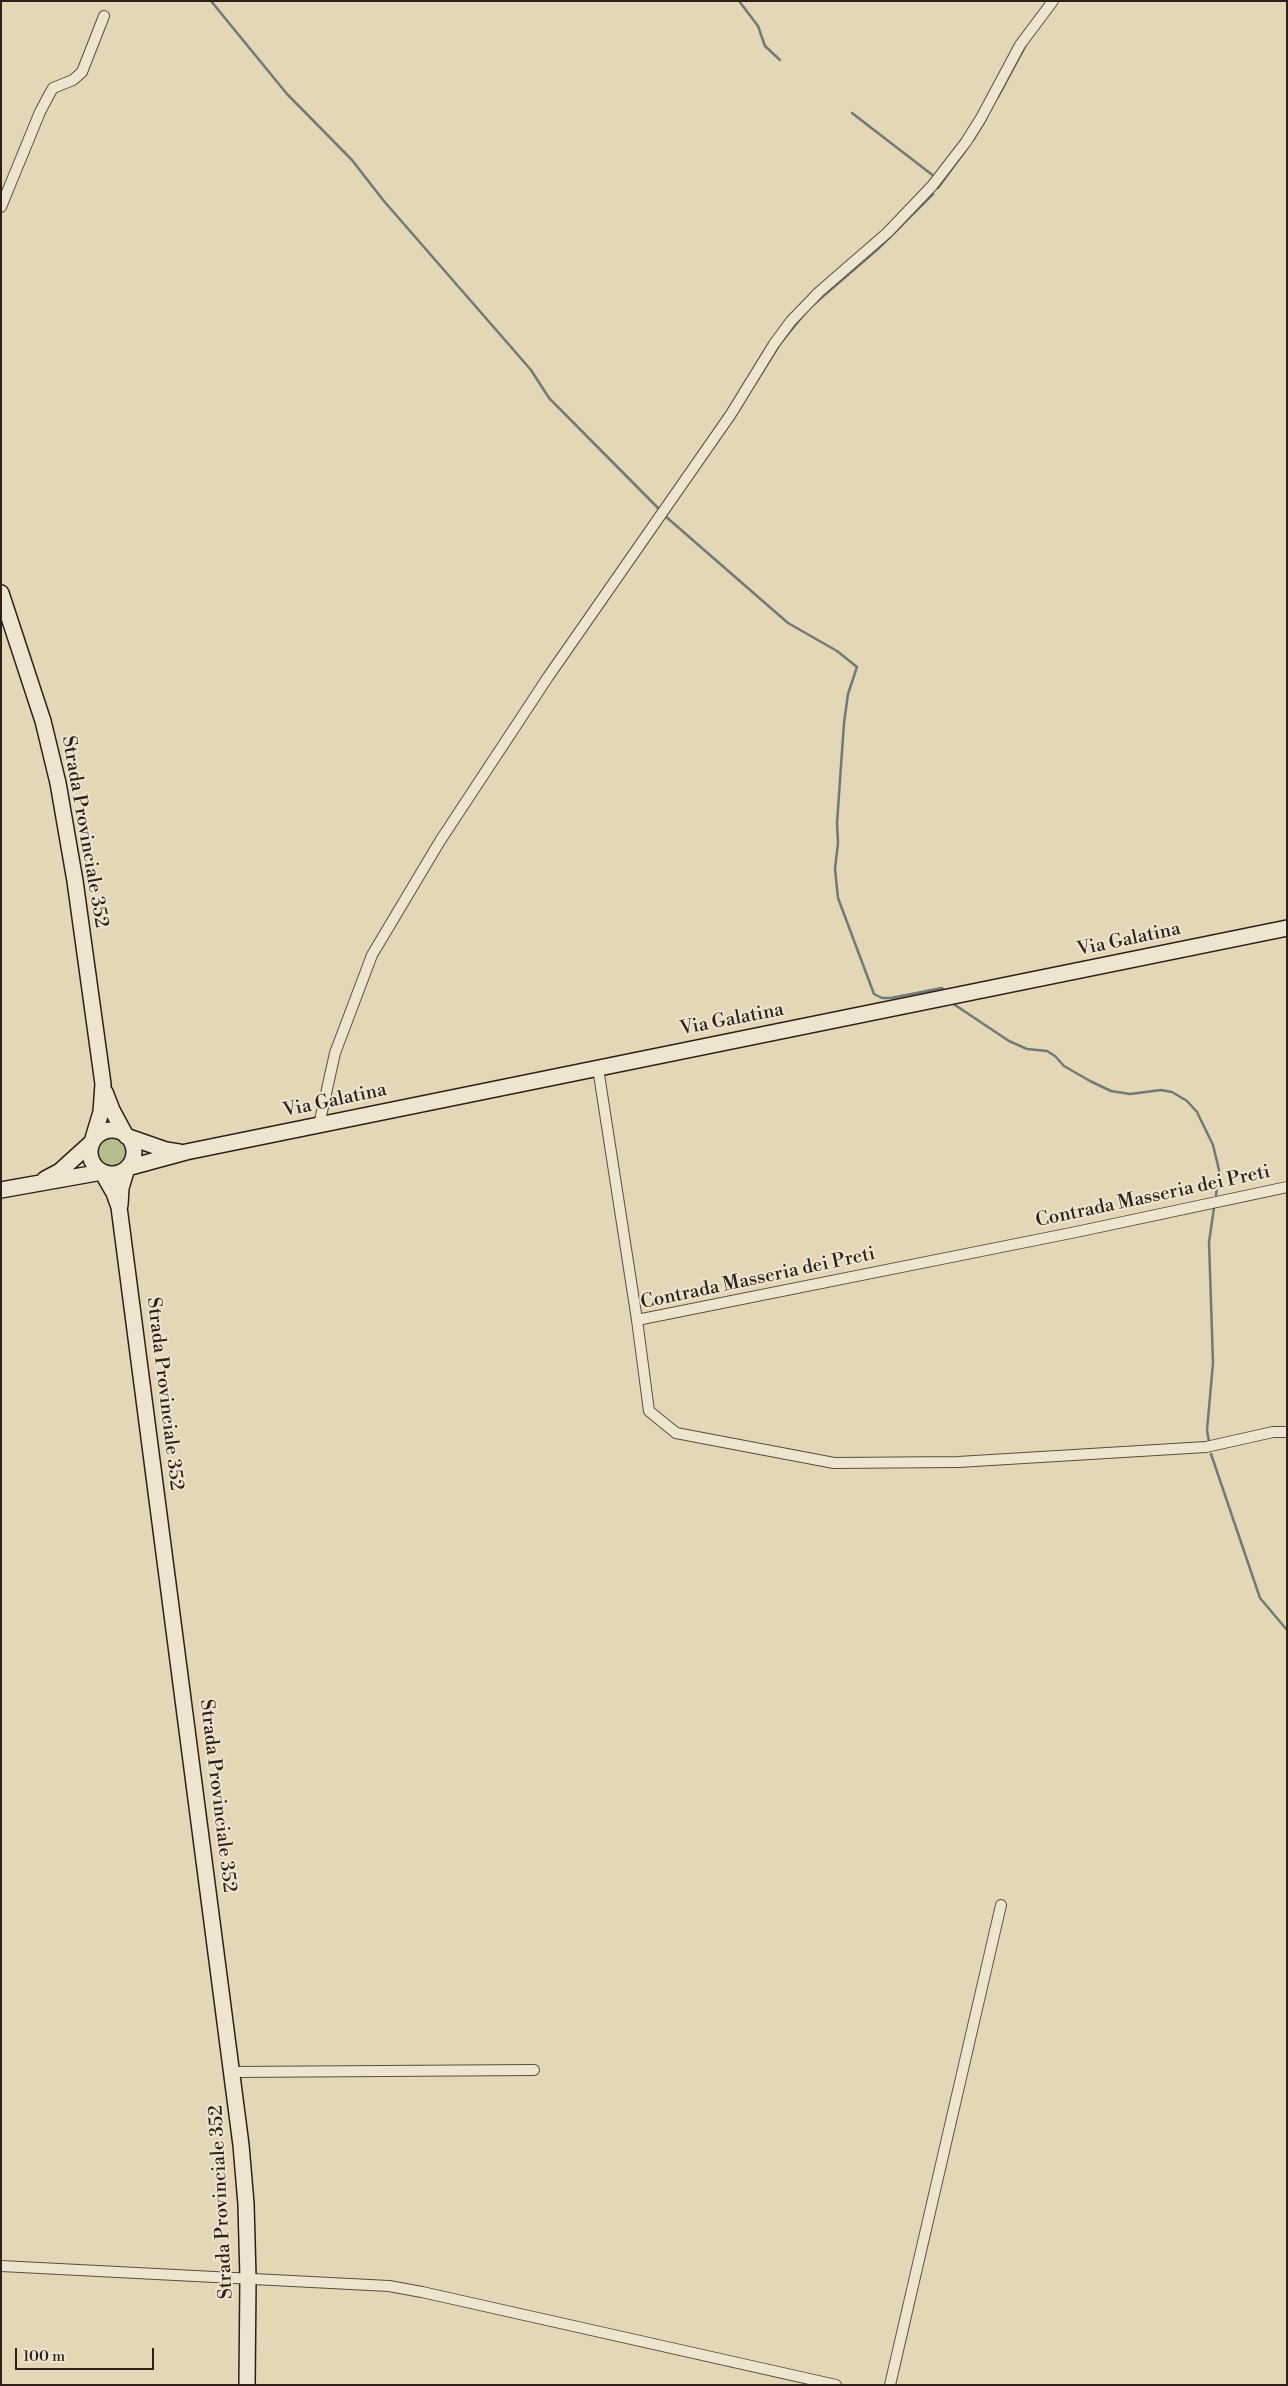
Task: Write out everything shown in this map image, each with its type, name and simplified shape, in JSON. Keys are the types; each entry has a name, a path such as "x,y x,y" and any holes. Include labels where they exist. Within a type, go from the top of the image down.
{"main road":[{"name":"Strada Provinciale 352","path":"1,593 43,720 58,782 75,881 103,1084 112,1110 126,1136"},
{"name":"Via Galatina","path":"127,1168 186,1152 1287,928"},
{"name":"Strada Provinciale 352","path":"92,1142 101,1112 103,1084"},
{"path":"1,1190 37,1182 102,1172 112,1174 127,1168 132,1160 131,1143 126,1136 118,1131 108,1131 99,1134 60,1171 37,1182"},
{"name":"Via Galatina","path":"126,1136 166,1150 186,1152"},
{"path":"92,1142 90,1157 93,1164 102,1172"},
{"name":"Strada Provinciale 352","path":"127,1168 120,1196 120,1214 233,2072 246,2204 248,2278 247,2385"},
{"name":"Strada Provinciale 352","path":"102,1172 114,1193 120,1214"}],"street":[{"path":"319,1125 335,1053 372,955 445,833 548,677 731,414 774,344 791,321 819,292 887,233 932,186 966,142 1020,45 1053,1"},
{"path":"1,207 40,112 50,93 53,88 73,80 82,72 104,16"},
{"path":"598,1068 637,1320"},
{"name":"Contrada Masseria dei Preti","path":"1287,1187 1076,1232 637,1320 649,1411 676,1433 825,1462 958,1462 1206,1447 1273,1432 1287,1432"},
{"path":"890,2385 1001,1905"},
{"path":"233,2072 534,2070"},
{"path":"1,2266 389,2286 836,2385"}],"green space":[{"path":"112,1134 125,1139 130,1152 125,1165 112,1170 99,1165 94,1152 99,1139"}],"waterway":[{"path":"211,1 287,94 352,160 383,200 531,370 549,398 661,511"},
{"path":"739,1 758,26 765,46 780,60"},
{"path":"998,97 1026,45"},
{"path":"852,113 935,177"},
{"path":"973,140 986,119"},
{"path":"938,188 965,151"},
{"path":"813,305 879,248 933,194"},
{"path":"756,382 780,344 806,312"},
{"path":"664,515 788,623 837,651 857,667 848,694 844,723 835,869 838,898 874,994 882,998 891,998 942,988 945,992"},
{"path":"952,1003 1009,1041 1027,1049 1047,1051 1055,1056 1064,1066 1111,1091 1130,1094 1161,1090 1172,1092 1187,1101 1197,1112 1213,1145 1219,1170 1216,1195"},
{"path":"1209,1442 1207,1430 1213,1363 1209,1242 1214,1208"},
{"path":"1211,1454 1260,1598 1287,1630"}]}
